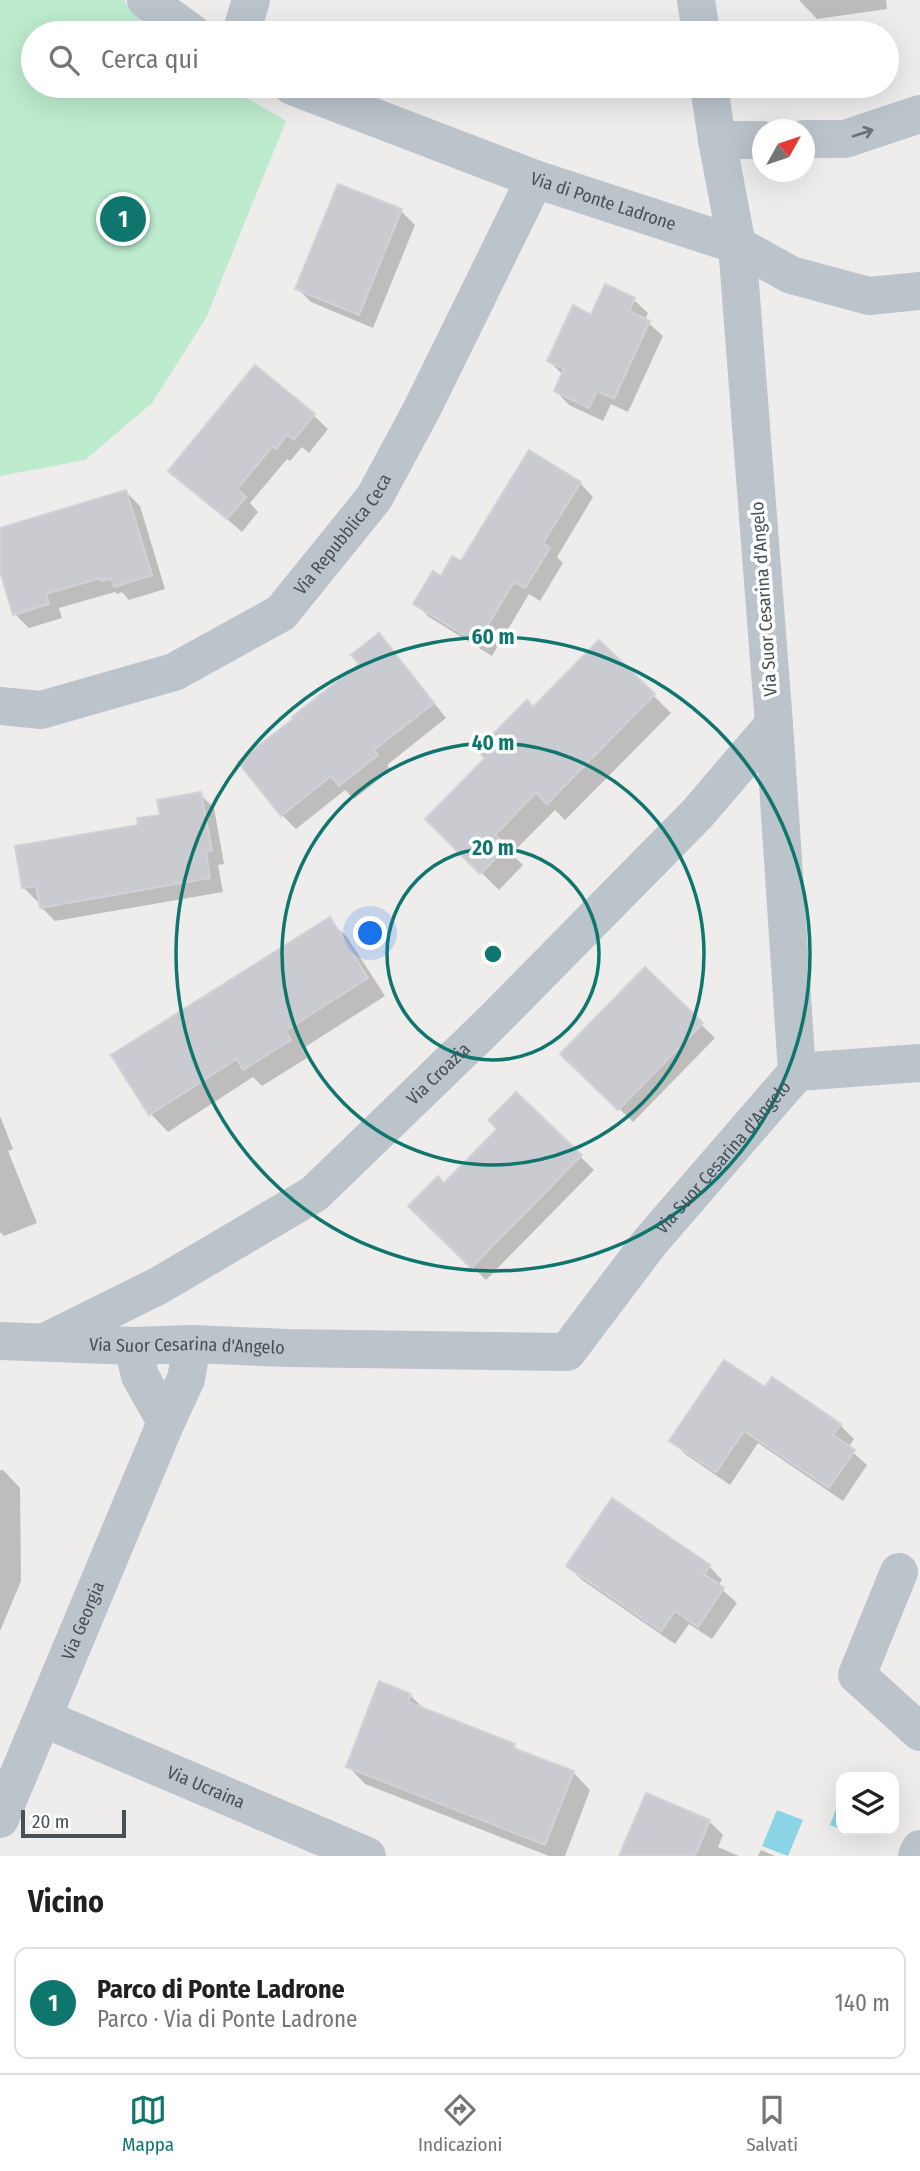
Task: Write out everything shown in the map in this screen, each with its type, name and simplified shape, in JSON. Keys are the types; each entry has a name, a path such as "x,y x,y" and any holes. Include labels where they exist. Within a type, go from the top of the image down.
{"street":[{"path":"146,0 175,21"},
{"path":"245,21 251,0"},
{"path":"696,0 699,21"},
{"name":"Via di Ponte Ladrone","path":"323,98 535,179 737,245 791,275 869,296 920,291"},
{"name":"Via Suor Cesarina d'Angelo","path":"0,1340 133,1346 192,1343 287,1348 567,1352 650,1242 797,1072 774,724 737,245 711,98"},
{"path":"815,139 845,139 920,114"},
{"path":"717,140 752,140"},
{"name":"Via Repubblica Ceca","path":"0,706 41,710 174,672 281,613 374,498 422,409 535,179"},
{"name":"Via Croazia","path":"42,1343 158,1286 314,1194 491,1023 697,814 774,724"},
{"path":"797,1072 920,1063"},
{"name":"Via Georgia","path":"0,1819 186,1379 192,1343"},
{"path":"133,1346 140,1376 166,1422"},
{"path":"899,1572 857,1675 920,1732"},
{"name":"Via Ucraina","path":"43,1718 367,1856"},
{"path":"917,1856 920,1849"}],"green space":[{"path":"0,0 124,0 141,21 21,21 21,98 247,98 286,121 206,318 152,403 85,460 0,476"}],"water":[{"path":"836,1809 836,1827 830,1825"},
{"path":"777,1810 803,1820 788,1856 762,1846"}],"building":[{"path":"338,184 402,209 359,315 295,289"},
{"path":"605,284 635,298 629,311 650,321 614,399 597,391 589,408 554,391 564,369 547,361 573,305 591,315"},
{"path":"255,365 315,414 294,440 287,435 276,449 273,446 237,489 246,497 227,519 168,471"},
{"path":"529,450 581,482 543,543 550,548 525,588 514,582 477,643 413,604 433,571 441,576 452,556 461,561"},
{"path":"126,490 152,575 114,587 111,578 102,581 101,578 46,594 49,604 13,615 0,571 0,528"},
{"path":"379,633 434,703 374,750 378,755 339,786 331,776 281,816 238,762 359,664 351,655"},
{"path":"599,640 655,694 547,804 536,793 495,835 507,847 480,874 425,819 485,758 477,750 527,700 533,707"},
{"path":"201,792 212,851 206,852 210,878 40,908 36,886 22,888 15,846 138,825 137,818 160,815 157,800"},
{"path":"330,917 368,978 285,1031 291,1040 243,1070 237,1059 149,1115 111,1055"},
{"path":"645,967 703,1023 618,1110 560,1054"},
{"path":"516,1092 582,1155 471,1268 408,1206 438,1176 444,1183 497,1129 488,1120"},
{"path":"724,1360 765,1387 772,1377 841,1424 833,1435 855,1450 829,1488 744,1431 716,1472 669,1441"},
{"path":"612,1498 710,1565 704,1574 724,1588 698,1627 675,1611 661,1631 566,1566"},
{"path":"379,1681 411,1694 408,1702 515,1744 513,1748 574,1771 545,1845 346,1767"},
{"path":"646,1793 710,1820 695,1856 619,1856"}],"place":[{"name":"Parco di Ponte Ladrone","path":"123,219"}]}
